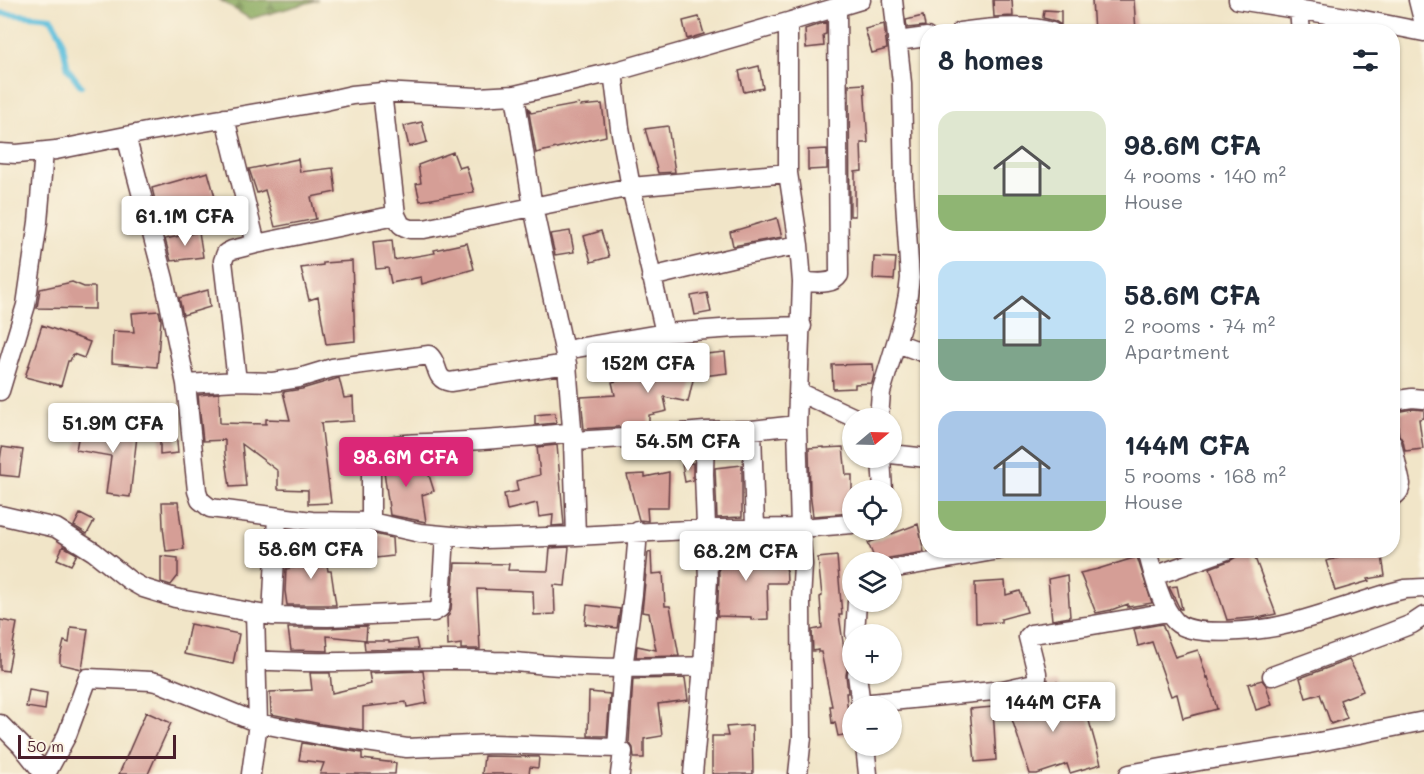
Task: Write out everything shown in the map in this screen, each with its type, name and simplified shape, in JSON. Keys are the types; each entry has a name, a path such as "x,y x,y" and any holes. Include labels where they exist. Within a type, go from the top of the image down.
{"street":[{"path":"0,153 44,152 352,95 382,92 477,97 515,95 613,72 788,22 808,8 837,7 861,0"},
{"path":"880,408 881,392 897,343 910,278 904,186 902,83 893,0"},
{"path":"1238,0 1364,24"},
{"path":"1418,0 1424,24"},
{"path":"802,282 831,282 836,281 839,275 837,7"},
{"path":"1299,10 1300,24"},
{"path":"788,22 788,173 802,282 797,425 803,564 802,737 798,774"},
{"path":"1400,29 1424,32"},
{"path":"897,41 920,38"},
{"path":"613,72 631,187 665,333"},
{"path":"382,92 396,215 401,225 410,230 631,187 788,173"},
{"path":"515,95 532,207 566,357 573,436 576,536"},
{"path":"225,118 256,244"},
{"path":"126,136 164,279 186,384 197,491 200,500 210,508 312,521 371,522 420,533 485,539 707,528 800,528 842,525"},
{"path":"0,391 26,305 38,222 44,152"},
{"path":"237,381 223,261 226,253 256,244 396,215"},
{"path":"651,277 799,245"},
{"path":"186,384 237,381 273,382 299,378 332,368 429,356 433,358 440,378 450,382 665,333 707,329 802,326"},
{"path":"897,343 920,351"},
{"path":"799,392 842,412"},
{"path":"1400,400 1424,399"},
{"path":"371,522 371,468 378,450 387,447 403,444 523,437 624,438 797,425"},
{"path":"752,430 755,527"},
{"path":"693,774 708,579 704,474 705,431"},
{"path":"902,455 920,457"},
{"path":"0,515 56,528 94,552 129,580 143,588 175,598 264,615 328,617 434,612 440,608 445,536"},
{"path":"251,774 258,723 257,660 277,517"},
{"path":"617,747 638,531"},
{"path":"902,567 954,558"},
{"path":"1149,558 1168,612 1178,624 1190,629 1212,632 1232,632 1286,625 1397,591 1424,588"},
{"path":"1154,576 1205,558"},
{"path":"902,701 1003,690 1034,683 1037,673 1028,637 1031,634 1168,612"},
{"path":"1272,676 1412,624 1424,616"},
{"path":"257,660 301,663 412,660 494,661 623,668 703,666"},
{"path":"0,724 45,774 67,735 88,678 132,679 160,683 258,723 407,748 493,744 617,747 623,752 620,774"},
{"path":"1130,774 1309,744 1424,721"},
{"path":"866,756 868,774"}],"green space":[{"path":"220,0 318,0 250,19"}],"building":[{"path":"993,0 1012,0 1013,16 994,17"},
{"path":"1092,0 1134,0 1136,24 1094,24"},
{"path":"1044,10 1061,11 1061,24 1043,18"},
{"path":"923,16 925,24 907,28 906,20"},
{"path":"699,17 704,34 687,39 683,21"},
{"path":"826,22 826,34 823,35 824,46 806,48 805,29"},
{"path":"884,24 887,49 872,53 865,29"},
{"path":"759,66 763,88 744,92 739,71"},
{"path":"864,84 868,143 861,143 862,171 855,172 855,216 850,216 849,85"},
{"path":"579,104 580,106 602,104 606,136 536,153 528,107 531,113"},
{"path":"422,122 427,142 409,147 404,126"},
{"path":"668,126 675,172 658,173 645,129"},
{"path":"827,149 827,169 808,170 808,150"},
{"path":"453,152 459,168 466,166 474,192 420,201 416,184 421,183 418,165"},
{"path":"298,159 300,172 333,168 336,192 311,197 316,219 275,227 265,190 257,193 249,169"},
{"path":"208,172 215,197 158,213 152,188"},
{"path":"777,218 782,237 733,246 730,232"},
{"path":"570,231 574,252 555,255 550,234"},
{"path":"601,231 609,257 591,262 584,236"},
{"path":"199,232 203,257 171,261 165,239"},
{"path":"392,240 394,260 435,253 434,250 467,243 474,269 422,284 421,277 391,283 388,268 376,269 373,242"},
{"path":"874,257 896,258 894,280 873,279"},
{"path":"352,261 355,341 326,344 318,297 309,300 301,268 323,265 323,263"},
{"path":"72,282 84,287 95,287 95,309 37,308 40,289"},
{"path":"208,290 210,307 183,315 179,298"},
{"path":"707,293 711,312 695,315 691,296"},
{"path":"159,311 161,320 157,367 112,363 113,331 134,332 132,313"},
{"path":"42,325 90,342 84,358 73,354 68,361 61,386 25,377"},
{"path":"725,352 727,373 703,376 693,380 688,402 664,397 667,411 649,415 649,425 584,429 581,397 615,395 612,382 665,371 706,354"},
{"path":"873,364 872,383 855,384 855,388 833,389 832,365"},
{"path":"339,378 344,398 353,397 354,421 321,423 331,503 308,504 308,490 278,489 278,471 242,444 246,486 230,487 225,440 203,441 198,395 219,393 220,423 266,424 266,419 290,420 283,392"},
{"path":"1424,410 1424,418 1419,419 1423,449 1405,451 1400,436 1400,411"},
{"path":"555,413 556,423 535,425 535,415"},
{"path":"84,426 138,427 130,497 106,494 111,456 76,450 79,433 84,434"},
{"path":"176,430 178,453 160,455 160,432"},
{"path":"557,445 564,525 552,526 553,515 539,517 537,503 507,510 504,494 518,491 516,481 540,475 537,447"},
{"path":"2,447 23,450 19,477 0,475"},
{"path":"842,447 842,468 845,468 846,475 852,475 852,480 842,480 842,514 813,516 809,448"},
{"path":"413,455 419,474 428,472 434,491 422,495 426,522 390,515 384,471 382,471 387,459"},
{"path":"693,463 693,480 685,482 682,464"},
{"path":"742,465 742,517 717,518 715,468"},
{"path":"669,472 668,508 647,508 648,521 639,520 627,475 645,474 645,477"},
{"path":"162,502 178,502 184,549 166,551"},
{"path":"80,514 94,521 87,534 74,526"},
{"path":"918,524 920,553 902,556 902,552 872,552 868,543 876,540 902,540 902,530"},
{"path":"374,534 392,538 393,556 376,558"},
{"path":"323,540 336,605 287,605 286,569 308,565 305,543"},
{"path":"718,540 742,540 741,558 786,559 787,583 767,583 768,619 751,620 751,617 717,616"},
{"path":"63,546 77,554 71,565 57,559"},
{"path":"569,547 565,586 554,585 555,614 534,615 533,591 477,589 480,649 461,649 461,644 448,646 447,617 451,609 455,563 509,564 508,570 548,571 550,548"},
{"path":"651,552 652,574 663,573 665,606 670,606 679,656 636,657 637,646 656,650 649,613 642,612 648,553"},
{"path":"161,556 178,558 178,576 171,585 161,582"},
{"path":"837,556 842,615 839,615 842,636 842,684 847,684 848,693 846,696 842,696 842,735 838,736 835,722 832,723 830,706 832,706 821,652 813,651 812,630 822,628 820,597 822,596 818,558"},
{"path":"1137,558 1152,603 1128,607 1128,604 1096,613 1080,573"},
{"path":"1255,558 1276,614 1227,620 1210,568 1231,560"},
{"path":"1338,558 1382,558 1385,576 1368,579 1369,581 1335,591 1326,561"},
{"path":"1067,575 1070,617 1052,620 1048,579"},
{"path":"1005,581 1006,595 1020,591 1027,612 1001,619 1001,622 976,623 975,583"},
{"path":"1177,586 1182,609 1169,587"},
{"path":"587,605 620,609 617,628 585,624"},
{"path":"0,620 17,623 8,671 0,670"},
{"path":"190,624 239,634 233,664 184,654"},
{"path":"1162,624 1175,657 1198,650 1217,709 1183,718 1177,694 1171,696 1152,642 1138,646 1134,629"},
{"path":"367,626 366,640 327,636 328,651 291,650 288,628"},
{"path":"71,627 88,629 82,669 60,664 64,641 69,643"},
{"path":"416,639 418,649 365,650 364,641 389,641 389,643"},
{"path":"1349,660 1363,691 1340,700 1347,718 1331,724 1320,694 1306,698 1300,678"},
{"path":"423,671 427,703 407,707 406,702 363,707 363,730 271,714 270,692 312,690 310,673 330,673 332,693 371,684 369,673"},
{"path":"685,678 688,700 658,704 662,736 644,739 644,758 634,758 633,748 629,742 633,679"},
{"path":"1048,680 1049,683 1057,682 1064,716 1086,710 1101,764 1070,773 1067,764 1037,774 1030,774 1006,701 1040,692"},
{"path":"1262,680 1266,685 1272,705 1256,710 1248,684"},
{"path":"29,690 47,693 45,710 26,707"},
{"path":"589,692 610,694 607,736 588,736"},
{"path":"993,707 996,760 975,762 970,709"},
{"path":"146,712 171,723 148,774 119,774"},
{"path":"752,725 753,774 712,774 712,736 728,736 726,727"},
{"path":"302,743 362,753 362,759 396,763 395,774 320,774 324,763 299,760"},
{"path":"484,756 539,757 538,768 530,767 529,774 482,774"}],"waterway":[{"path":"0,13 51,18 61,36 68,69 81,86"}]}
